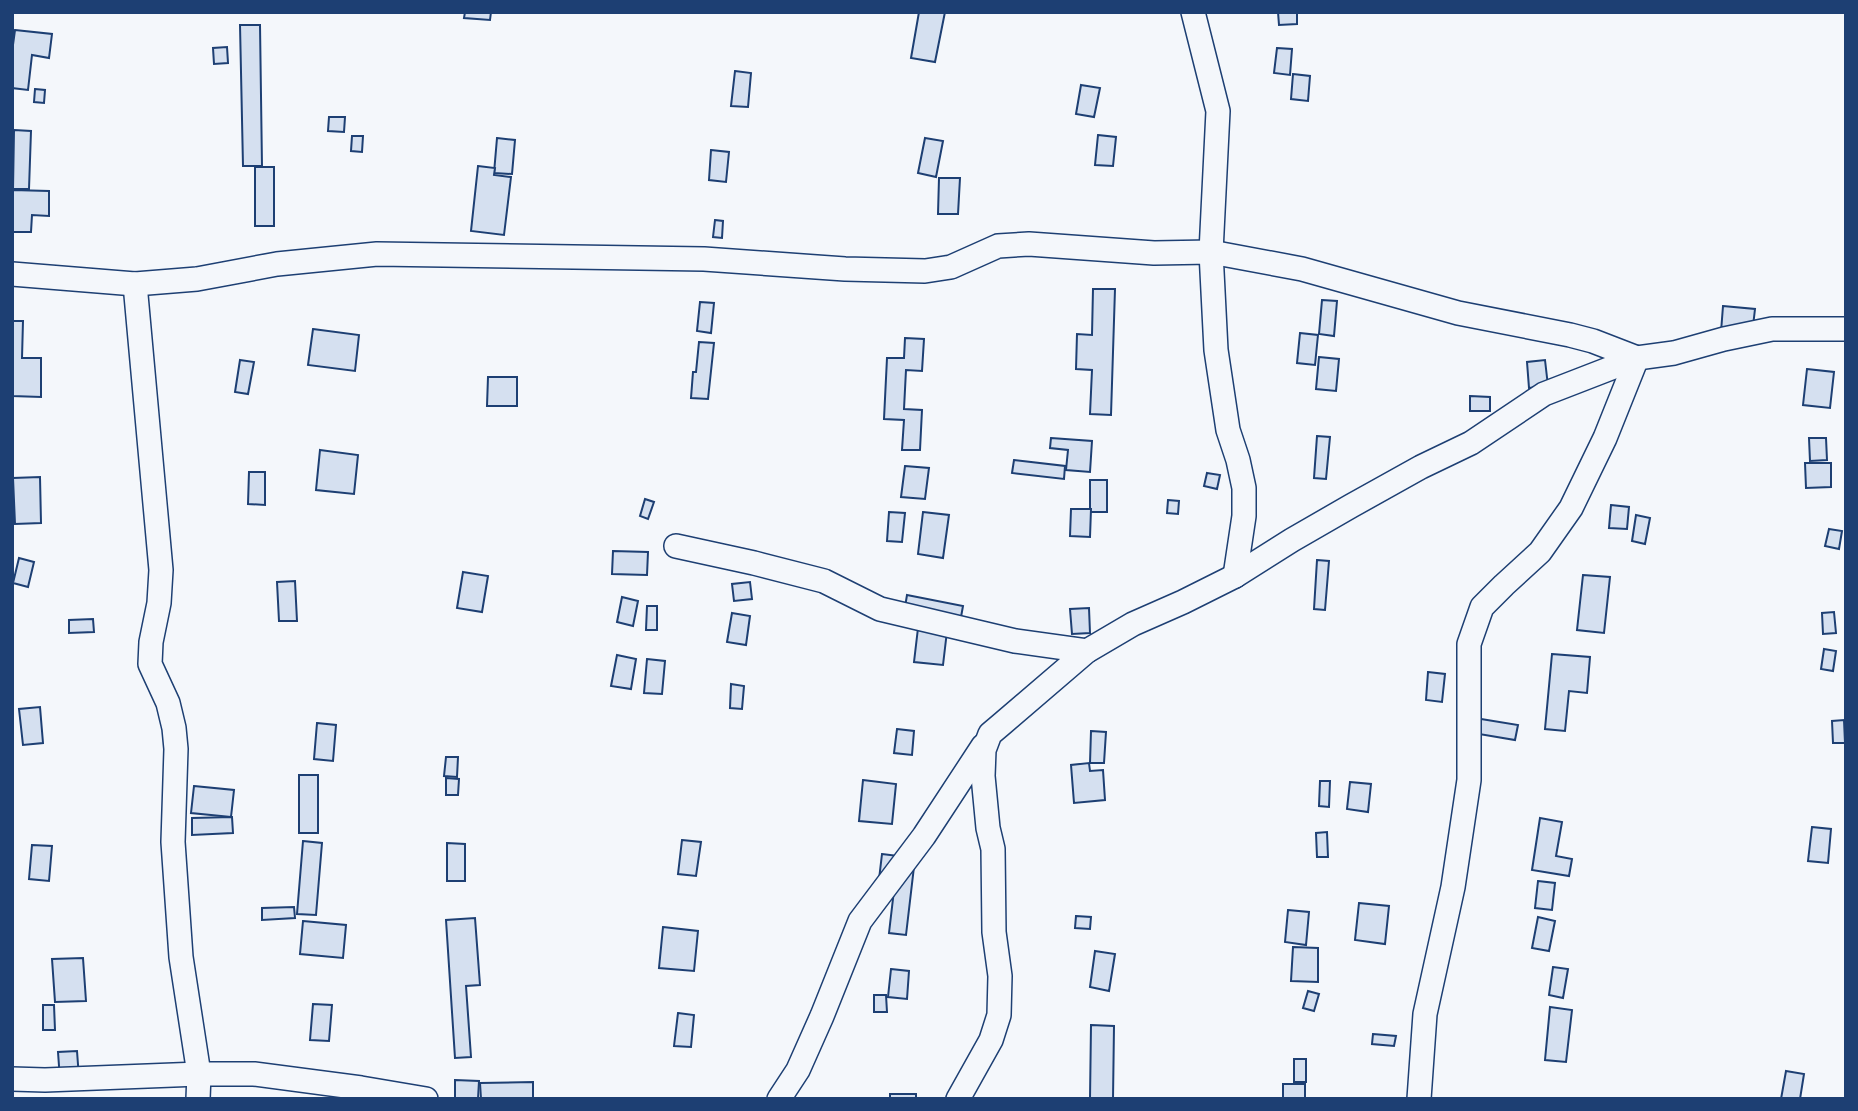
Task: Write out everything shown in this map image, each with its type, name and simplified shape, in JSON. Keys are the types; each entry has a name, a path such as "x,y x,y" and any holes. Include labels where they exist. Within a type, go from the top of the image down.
{"street":[{"path":"1193,12 1218,111 1211,252 1216,350 1228,430 1244,488 1244,516 1235,576"},
{"path":"12,274 135,284 197,279 277,264 377,254 704,259 845,269 925,271 951,267 983,251 1008,245 1029,244 1154,253 1211,252 1302,269 1458,313 1570,335 1637,358"},
{"path":"135,284 161,570 150,664 168,703 174,728 176,749 173,842 181,957 199,1074 198,1099"},
{"path":"779,1099 798,1070 860,921 924,836 990,734 1087,651 1133,624 1235,576 1339,513 1421,467 1471,443 1544,394 1637,358 1674,353 1724,339 1772,329 1846,329"},
{"path":"1419,1099 1425,1014 1453,887 1469,780 1469,644 1482,607 1540,552 1571,508 1605,438 1637,358"},
{"path":"676,546 754,562 824,581 880,609 1015,641 1087,651"},
{"path":"958,1099 991,1040 999,1015 1000,976 994,932 993,849 982,776 984,750 990,734"},
{"path":"12,1079 254,1074 426,1099"}],"building":[{"path":"465,12 491,12 490,20 464,18"},
{"path":"919,12 945,12 935,62 911,58"},
{"path":"1278,12 1297,12 1297,24 1279,25"},
{"path":"240,25 260,25 262,166 243,166"},
{"path":"15,30 52,34 49,58 32,55 28,90 12,88"},
{"path":"227,47 228,63 214,64 213,48"},
{"path":"1277,48 1292,49 1290,75 1274,73"},
{"path":"735,71 751,73 748,107 731,106"},
{"path":"1293,74 1310,76 1308,101 1291,99"},
{"path":"1081,85 1100,88 1094,117 1076,114"},
{"path":"35,89 45,90 44,103 34,102"},
{"path":"329,117 345,117 344,132 328,131"},
{"path":"14,130 31,131 29,189 13,189"},
{"path":"1098,135 1116,137 1113,166 1095,165"},
{"path":"352,136 363,136 362,152 351,151"},
{"path":"497,138 515,140 512,174 494,173"},
{"path":"925,138 943,141 936,177 918,173"},
{"path":"711,150 729,152 726,182 709,180"},
{"path":"478,166 495,168 494,175 511,177 504,235 471,231"},
{"path":"255,167 274,167 274,226 255,226"},
{"path":"939,178 960,178 958,214 938,214"},
{"path":"12,190 49,191 49,216 32,215 31,232 12,232"},
{"path":"715,220 723,221 722,238 713,237"},
{"path":"1093,289 1115,289 1111,415 1090,414 1092,370 1076,369 1077,334 1092,335"},
{"path":"1322,300 1337,301 1334,336 1319,334"},
{"path":"700,302 714,303 711,333 697,331"},
{"path":"1723,306 1755,309 1752,335 1721,332"},
{"path":"12,321 23,321 22,358 41,358 41,397 12,396"},
{"path":"313,329 359,335 355,371 308,365"},
{"path":"1300,333 1318,335 1315,365 1297,363"},
{"path":"905,338 924,339 922,371 906,370 904,409 922,410 920,450 902,450 904,420 884,419 887,358 904,358"},
{"path":"699,342 714,343 708,399 691,398"},
{"path":"1319,357 1339,359 1336,391 1316,389"},
{"path":"240,360 254,362 248,394 235,392"},
{"path":"1545,360 1548,386 1529,388 1527,362"},
{"path":"1807,369 1834,372 1830,408 1803,405"},
{"path":"488,377 517,377 517,406 487,406"},
{"path":"1470,396 1490,397 1490,411 1470,411"},
{"path":"1317,436 1330,437 1326,479 1314,478"},
{"path":"1051,438 1092,441 1090,472 1066,470 1068,450 1050,448"},
{"path":"1809,438 1826,438 1827,460 1810,461"},
{"path":"320,450 358,455 354,494 316,490"},
{"path":"1014,460 1065,466 1064,479 1012,473"},
{"path":"1805,463 1831,463 1831,487 1806,488"},
{"path":"905,466 929,468 925,499 901,497"},
{"path":"249,472 265,472 265,505 248,504"},
{"path":"1207,473 1220,475 1217,489 1204,486"},
{"path":"40,477 41,523 15,524 13,478"},
{"path":"1090,480 1107,480 1107,512 1090,512"},
{"path":"645,499 654,502 648,519 640,516"},
{"path":"1168,500 1179,501 1178,514 1167,513"},
{"path":"1611,505 1629,507 1627,529 1609,528"},
{"path":"1071,509 1091,509 1090,537 1070,536"},
{"path":"889,512 905,513 902,542 887,541"},
{"path":"923,512 949,515 943,558 918,554"},
{"path":"1636,515 1650,518 1645,544 1632,541"},
{"path":"1829,529 1842,531 1839,549 1825,546"},
{"path":"613,551 648,552 647,575 612,574"},
{"path":"19,558 34,562 28,587 13,583"},
{"path":"1317,560 1329,561 1325,610 1314,609"},
{"path":"463,572 488,576 482,612 457,608"},
{"path":"1583,575 1610,577 1604,633 1577,630"},
{"path":"295,581 297,621 279,621 277,582"},
{"path":"750,582 752,599 734,601 732,584"},
{"path":"907,595 963,606 961,617 905,607"},
{"path":"622,597 638,601 633,626 617,622"},
{"path":"647,606 657,606 657,630 646,630"},
{"path":"1089,608 1090,633 1072,634 1070,609"},
{"path":"1834,612 1836,633 1823,634 1822,613"},
{"path":"732,613 750,616 746,645 727,642"},
{"path":"93,619 94,632 69,633 69,620"},
{"path":"918,628 947,631 943,665 914,662"},
{"path":"1824,649 1836,651 1833,671 1821,669"},
{"path":"1552,654 1590,657 1587,693 1569,691 1565,731 1545,729"},
{"path":"617,655 636,659 631,689 611,686"},
{"path":"647,659 665,661 662,694 644,693"},
{"path":"1428,672 1445,674 1442,702 1426,700"},
{"path":"731,684 744,686 742,709 730,708"},
{"path":"40,707 43,743 23,745 19,709"},
{"path":"1475,718 1518,725 1515,740 1473,733"},
{"path":"1844,720 1845,743 1833,743 1832,721"},
{"path":"317,723 336,725 333,761 314,759"},
{"path":"897,729 914,731 912,755 894,753"},
{"path":"1091,731 1106,732 1104,763 1090,763"},
{"path":"446,757 458,757 457,777 444,776"},
{"path":"1089,763 1090,771 1103,770 1105,800 1074,803 1071,765"},
{"path":"299,775 318,775 318,833 299,833"},
{"path":"446,778 459,779 458,795 446,795"},
{"path":"863,780 896,784 892,824 859,821"},
{"path":"1320,781 1330,781 1329,807 1319,806"},
{"path":"1350,782 1371,784 1368,812 1347,809"},
{"path":"194,786 234,790 231,817 191,813"},
{"path":"232,817 233,833 192,835 192,818"},
{"path":"1540,818 1562,822 1556,856 1572,859 1569,876 1532,870"},
{"path":"1812,827 1831,829 1828,863 1808,861"},
{"path":"1327,832 1328,857 1317,857 1316,833"},
{"path":"682,840 701,842 696,876 678,874"},
{"path":"303,841 322,843 316,915 297,914"},
{"path":"447,843 465,844 465,881 447,881"},
{"path":"32,845 52,846 49,881 29,879"},
{"path":"882,854 915,858 906,935 889,933 894,890 878,888"},
{"path":"1538,881 1555,883 1552,910 1535,908"},
{"path":"1359,903 1389,906 1385,944 1355,940"},
{"path":"294,907 295,918 262,920 262,908"},
{"path":"1288,910 1309,912 1306,945 1285,942"},
{"path":"1076,916 1091,917 1090,929 1075,928"},
{"path":"1538,917 1555,921 1549,951 1532,948"},
{"path":"475,918 480,985 466,986 471,1057 455,1058 446,920"},
{"path":"303,921 346,925 343,958 300,954"},
{"path":"663,927 698,931 694,971 659,968"},
{"path":"1293,947 1318,948 1318,982 1291,981"},
{"path":"1095,951 1115,954 1109,991 1090,987"},
{"path":"83,958 86,1001 55,1002 52,959"},
{"path":"1553,967 1568,969 1563,998 1549,995"},
{"path":"891,969 909,971 907,999 888,997"},
{"path":"1308,991 1319,994 1314,1011 1303,1008"},
{"path":"874,995 886,995 887,1012 874,1012"},
{"path":"313,1004 332,1005 329,1041 310,1040"},
{"path":"43,1005 54,1005 55,1030 43,1030"},
{"path":"1550,1007 1572,1010 1566,1062 1545,1060"},
{"path":"678,1013 694,1015 691,1047 674,1046"},
{"path":"1091,1025 1114,1026 1113,1099 1090,1099"},
{"path":"1373,1034 1396,1036 1394,1046 1372,1044"},
{"path":"77,1051 79,1078 60,1080 58,1052"},
{"path":"1294,1059 1306,1059 1306,1082 1294,1082"},
{"path":"1786,1071 1804,1074 1800,1099 1781,1099"},
{"path":"455,1080 479,1081 478,1099 455,1099"},
{"path":"533,1082 533,1099 481,1099 480,1083"},
{"path":"1283,1084 1305,1084 1305,1099 1283,1099"},
{"path":"890,1094 916,1094 916,1099 890,1099"}]}
